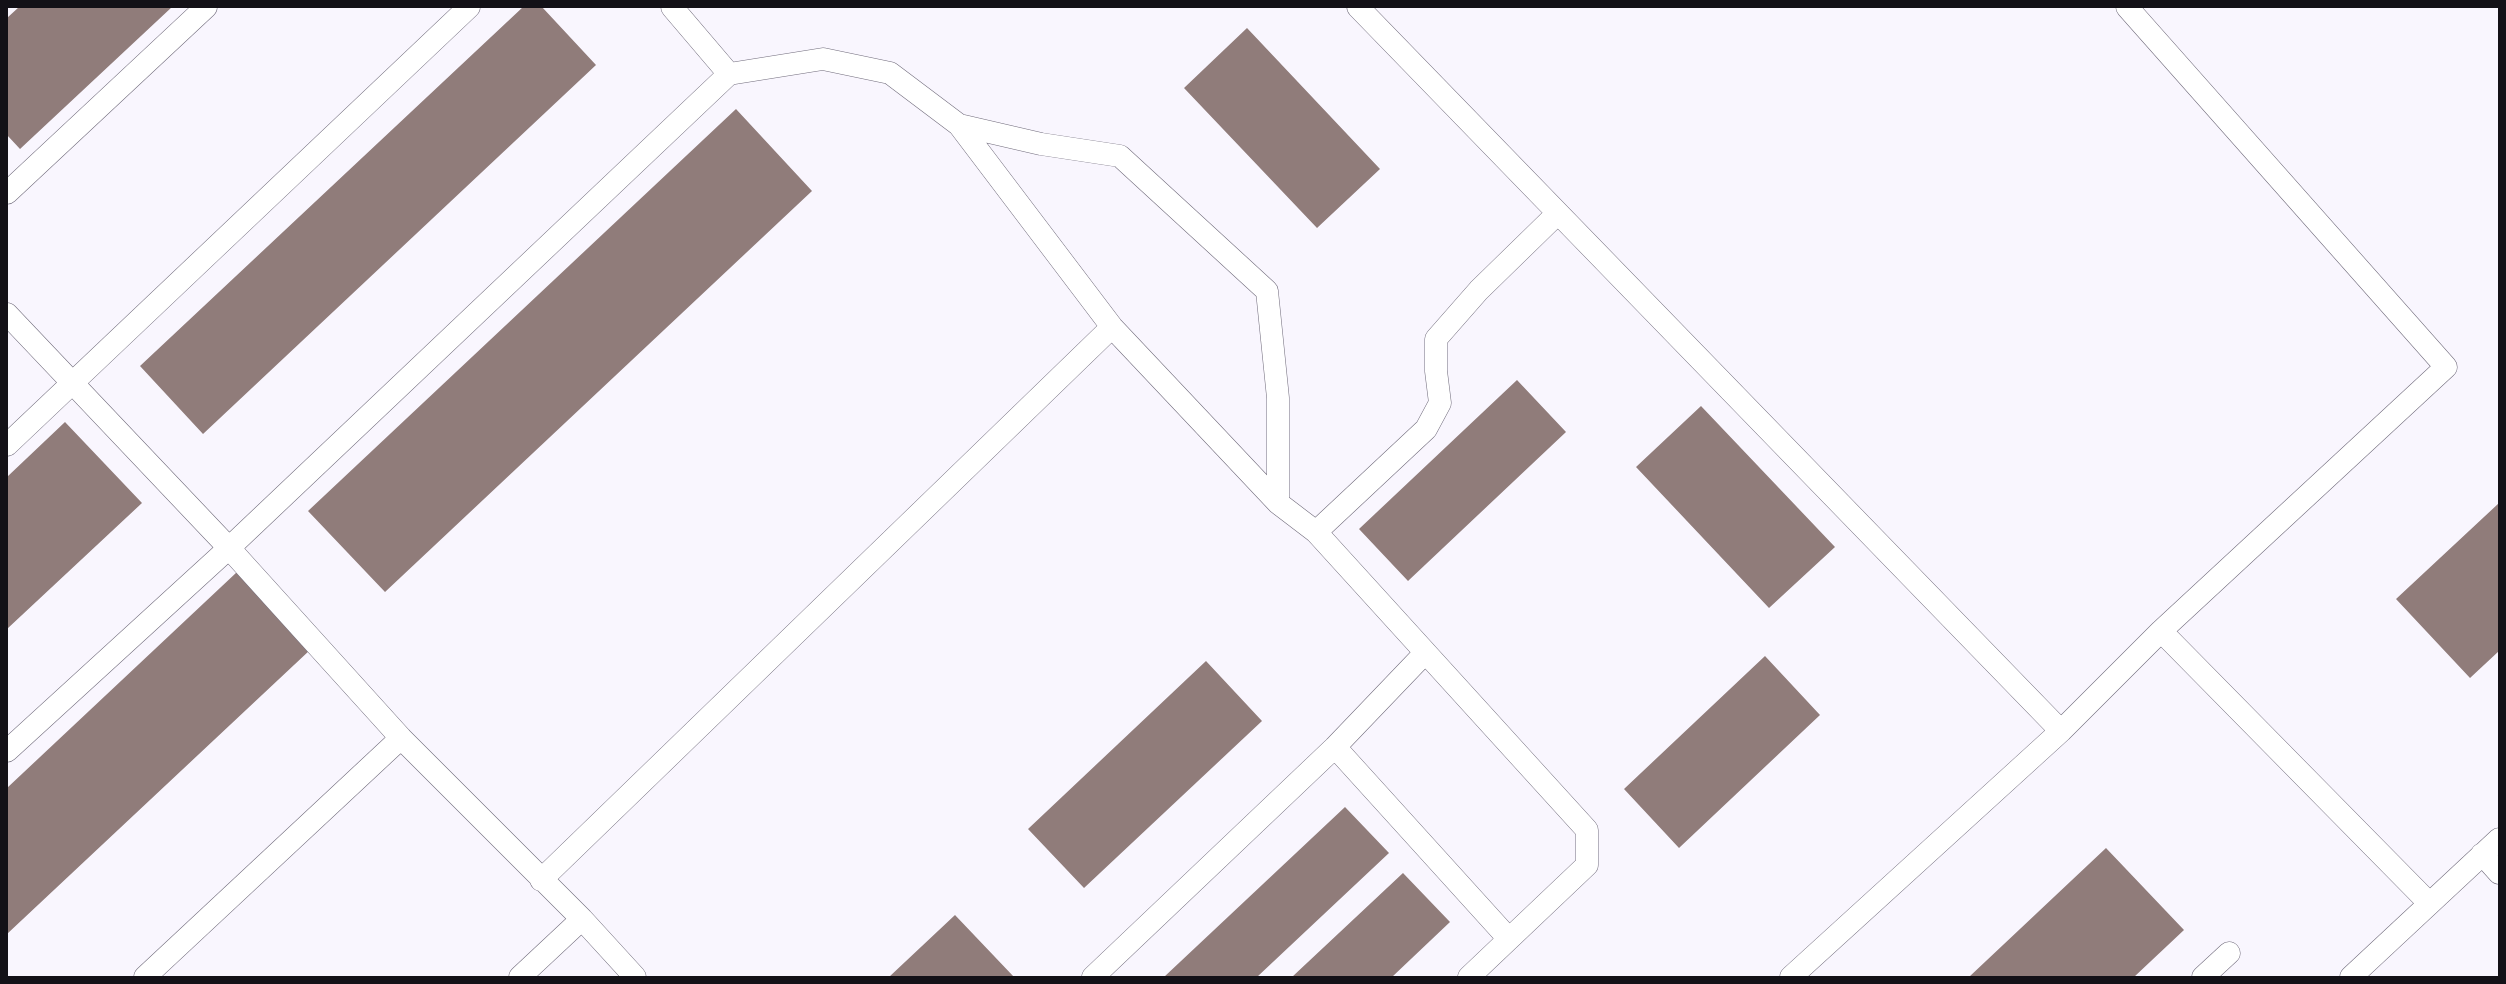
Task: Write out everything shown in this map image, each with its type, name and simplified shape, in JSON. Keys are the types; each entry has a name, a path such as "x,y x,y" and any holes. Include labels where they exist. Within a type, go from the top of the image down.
{"street":[{"path":"7,193 206,7"},
{"path":"7,445 469,7"},
{"path":"672,7 729,74"},
{"path":"1358,7 2061,730"},
{"path":"1791,977 2061,730 2161,630 2446,367 2126,7"},
{"path":"7,751 229,548 729,74 823,59 890,73 960,125 1112,328 1278,503 1316,532 1587,830 1587,865 1469,977"},
{"path":"960,125 1041,144 1120,156 1267,291 1278,398 1278,503"},
{"path":"1316,532 1426,429 1440,403 1436,372 1436,340 1479,290 1558,213"},
{"path":"7,314 229,548 401,738 541,880 582,918 635,977"},
{"path":"541,880 1112,328"},
{"path":"2161,630 2429,903"},
{"path":"1093,977 1335,747 1425,653"},
{"path":"145,977 401,738"},
{"path":"1335,747 1509,939"},
{"path":"2351,977 2499,838"},
{"path":"2482,854 2499,872"},
{"path":"520,977 582,918"},
{"path":"2203,977 2229,952"}],"building":[{"path":"19,7 172,7 20,149 7,135 7,18"},
{"path":"523,7 542,7 596,65 203,434 140,366"},
{"path":"1247,28 1380,169 1317,228 1184,88"},
{"path":"736,109 812,191 385,592 308,511"},
{"path":"1517,380 1566,432 1408,581 1359,529"},
{"path":"1701,406 1835,547 1769,608 1636,467"},
{"path":"65,422 142,503 7,629 7,477"},
{"path":"2499,503 2499,651 2470,678 2396,599"},
{"path":"237,572 310,650 7,934 7,788"},
{"path":"1765,656 1820,715 1679,848 1624,789"},
{"path":"1206,661 1262,721 1084,888 1028,829"},
{"path":"1345,807 1389,853 1257,977 1164,977"},
{"path":"2106,848 2184,930 2134,977 1969,977"},
{"path":"1403,873 1450,922 1392,977 1292,977"},
{"path":"955,915 1014,977 889,977"}]}
